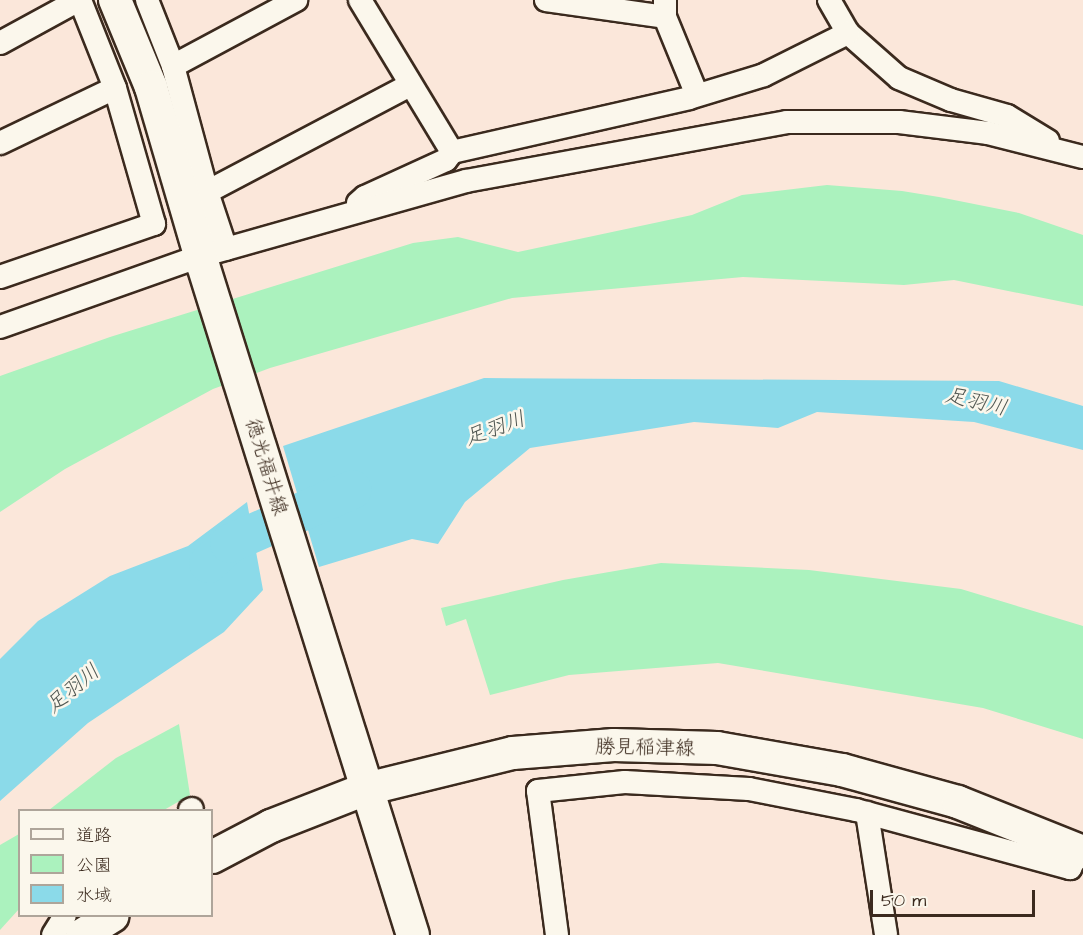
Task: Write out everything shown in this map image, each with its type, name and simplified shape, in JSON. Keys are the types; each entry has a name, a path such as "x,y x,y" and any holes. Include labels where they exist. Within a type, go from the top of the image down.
{"main road":[{"name":"徳光福井線","path":"115,0 151,87 206,251 363,779 413,935"},
{"name":"勝見稲津線","path":"213,857 363,779 513,753 614,745 717,748 842,770 958,802 1081,852"},
{"path":"82,935 109,917"}],"street":[{"path":"0,44 80,0 115,88 154,224 0,277"},
{"path":"147,0 173,66 207,192 206,251"},
{"path":"173,66 296,0"},
{"path":"360,0 452,153"},
{"path":"546,0 665,8 698,95"},
{"path":"829,0 848,33 899,78 951,100 1007,116 1073,153"},
{"path":"345,216 365,197 446,160 452,153 698,95 764,75 848,33"},
{"path":"207,192 410,85"},
{"path":"0,143 115,88"},
{"path":"0,327 206,251 345,216 466,181 698,136 787,122 899,122 988,134 1073,153"},
{"path":"557,935 538,791 625,782 749,789 867,813 1070,868 1081,852"},
{"path":"867,813 886,935"},
{"path":"53,935 64,917"}],"green space":[{"path":"827,185 902,191 939,197 1019,213 1083,235 1083,306 954,280 904,285 743,277 512,298 270,368 213,389 65,469 0,512 0,376 110,337 413,243 458,237 518,252 692,215 742,195"},
{"path":"661,563 809,570 961,589 1083,626 1083,739 983,708 718,663 569,675 490,695 466,619 446,626 441,608 563,580"},
{"path":"179,724 190,795 166,809 50,809 116,758"},
{"path":"18,835 18,910 0,930 0,845"}],"water":[{"path":"484,378 999,381 1083,406 1083,450 974,422 817,412 778,428 694,422 530,448 465,502 438,544 412,539 319,567 283,446"},
{"path":"247,502 263,590 224,632 88,723 0,801 0,659 38,621 110,576 188,546"}],"waterway":[{"name":"足羽川","path":"208,563 229,543 352,489"}]}
